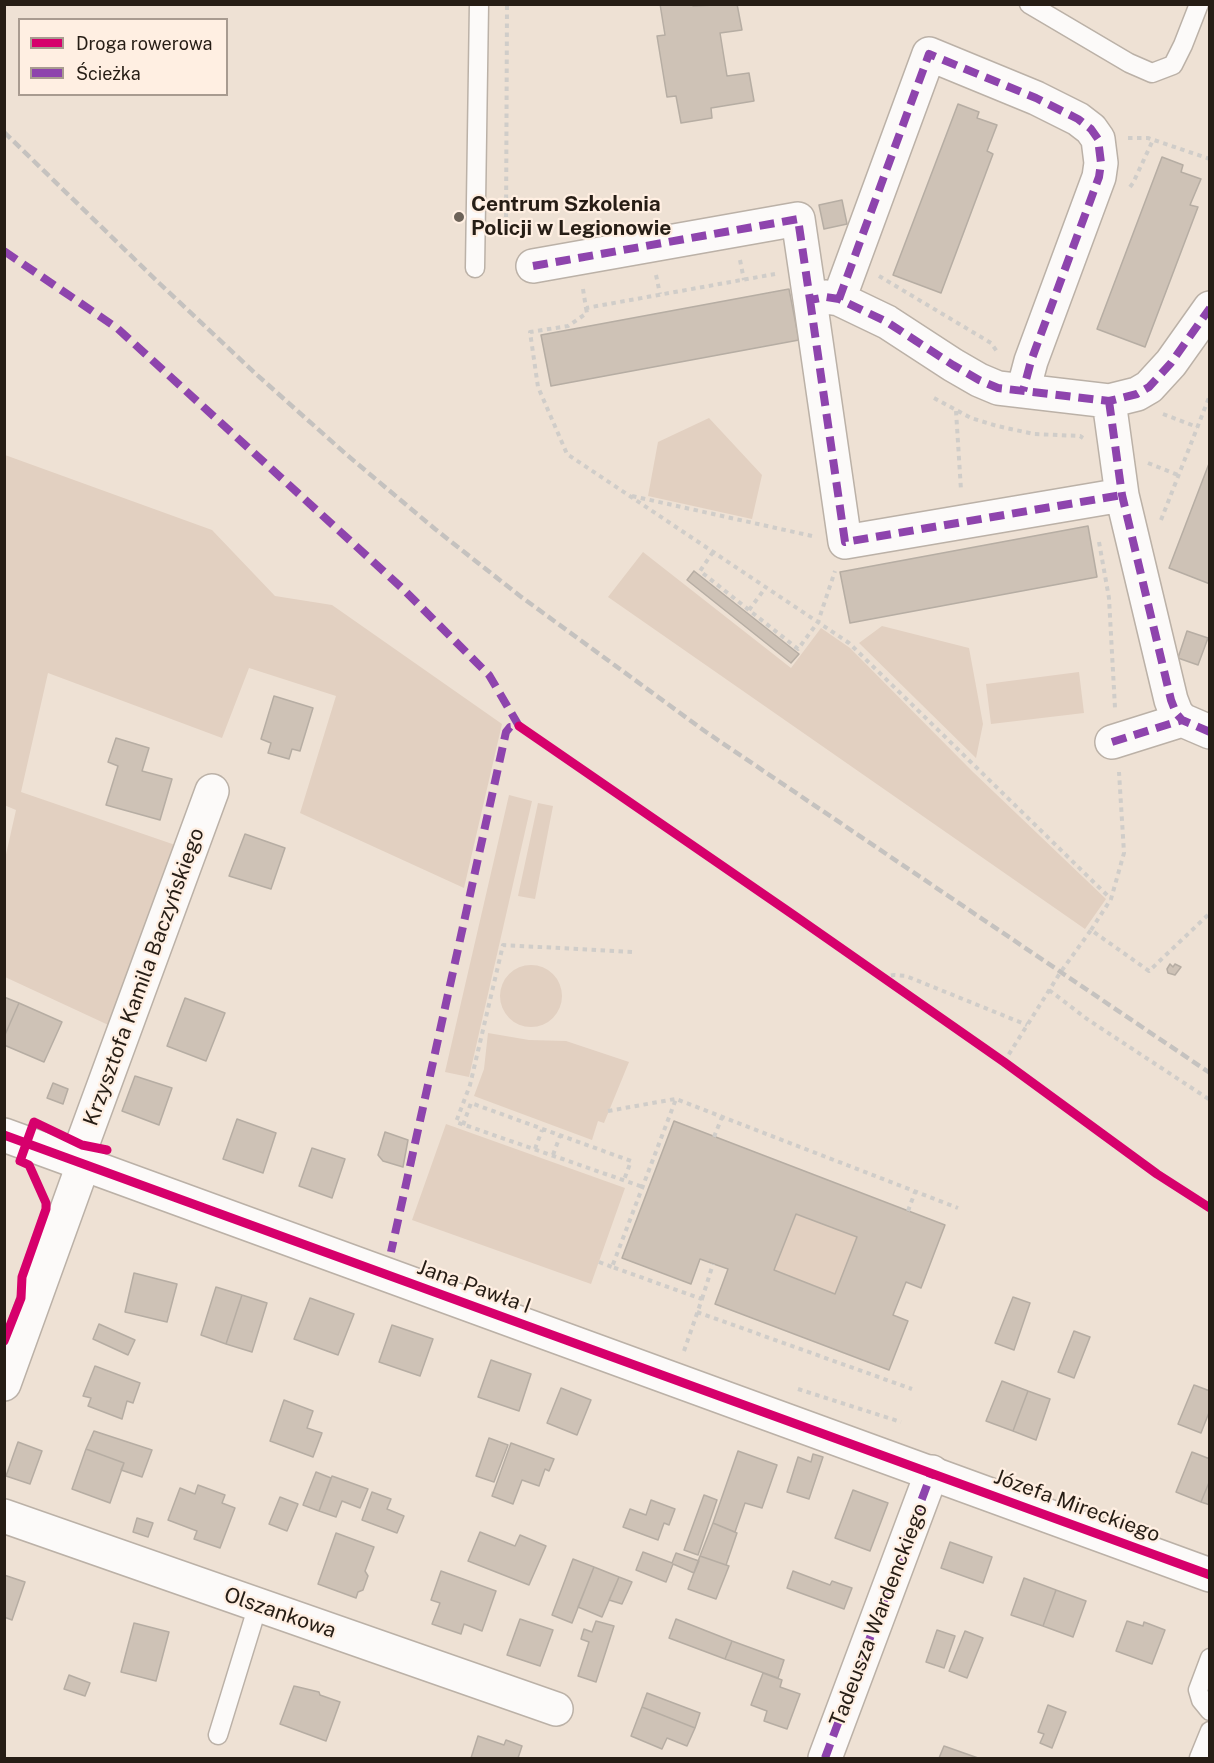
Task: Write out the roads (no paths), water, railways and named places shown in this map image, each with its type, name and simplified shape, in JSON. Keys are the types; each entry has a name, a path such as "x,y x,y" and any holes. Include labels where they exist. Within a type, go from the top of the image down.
{"street":[{"path":"825,299 929,54 1036,98 1078,119 1091,129 1098,139 1101,163 1095,187 1031,361 1023,391"},
{"path":"533,266 798,219 825,299 845,542 1122,495"},
{"path":"825,299 887,322 980,380 998,388 1109,401 1137,394 1149,387 1172,363 1209,308"},
{"path":"1109,401 1122,495 1171,700 1176,713 1196,726"},
{"path":"1112,742 1196,726"},
{"name":"Krzysztofa Kamila Baczyńskiego","path":"83,1165 82,1145 212,791"},
{"name":"Jana Pawła I","path":"4,1136 932,1472"},
{"path":"4,1384 83,1165"},
{"name":"Józefa Mireckiego","path":"932,1472 1209,1575"},
{"name":"Tadeusza Wardenckiego","path":"825,1758 932,1472"},
{"name":"Olszankowa","path":"4,1516 556,1709"}],"lane":[{"path":"475,268 479,4"},
{"path":"1039,7 1129,63 1152,73 1173,65 1199,4"},
{"path":"218,1735 258,1605"},
{"path":"1209,1658 1198,1690 1201,1700 1209,1711"},
{"path":"1199,1758 1209,1731"}],"railway":[{"path":"4,132 256,374 347,455 520,596 706,732 1210,1073"}],"place":[{"name":"Centrum Szkolenia Policji w Legionowie","path":"459,217"}]}
